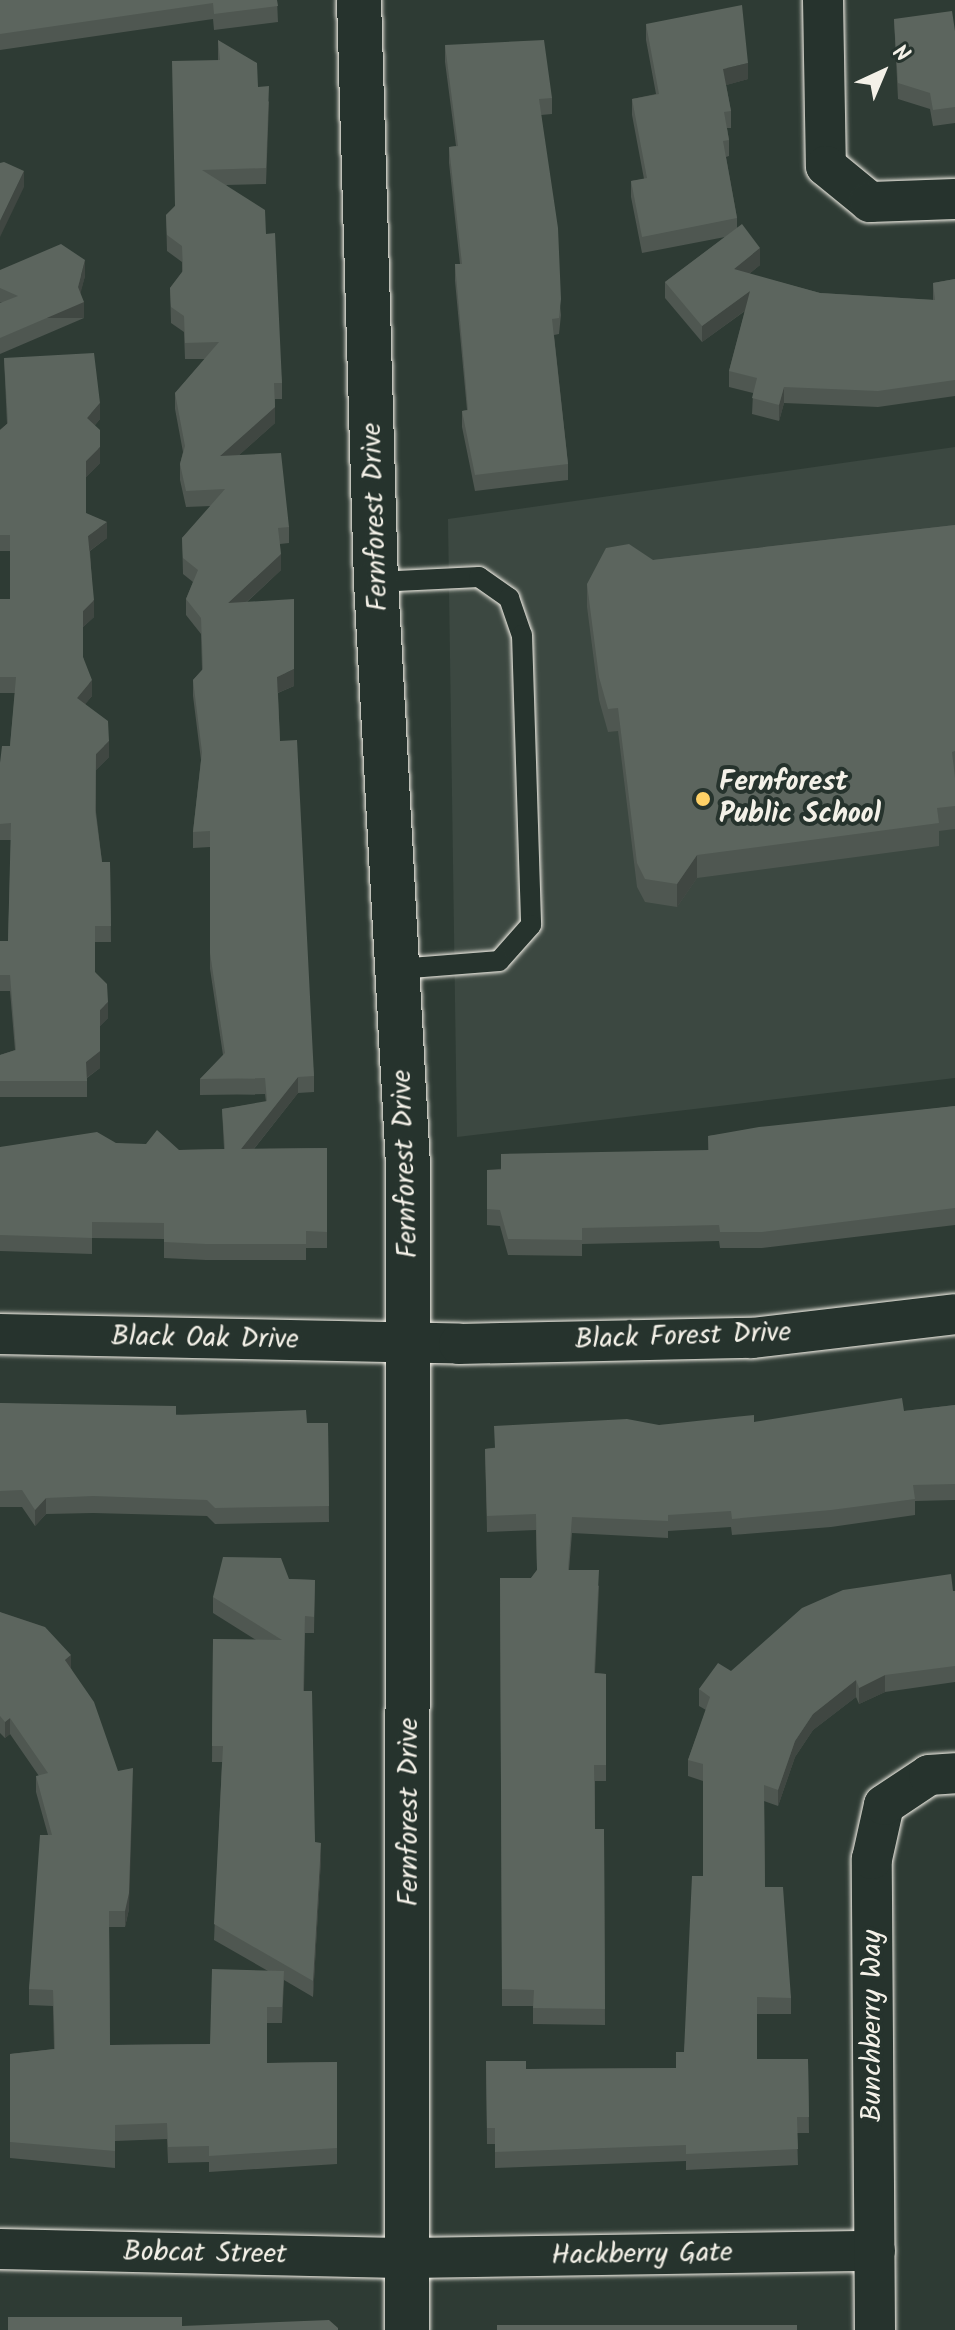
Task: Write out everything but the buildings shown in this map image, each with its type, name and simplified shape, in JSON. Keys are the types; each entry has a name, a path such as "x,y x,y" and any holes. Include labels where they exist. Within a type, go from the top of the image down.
{"street":[{"name":"Fernforest Drive","path":"359,0 376,582 398,969 410,1343 410,2258 407,2330"},
{"path":"823,0 826,166 870,202 955,199"},
{"name":"Black Forest Drive","path":"410,1343 752,1338 955,1314"},
{"name":"Black Oak Drive","path":"0,1334 410,1343"},
{"name":"Bunchberry Way","path":"875,2330 872,1859 884,1805 929,1775 955,1773"},
{"name":"Bobcat Street","path":"0,2249 410,2258"},
{"name":"Hackberry Gate","path":"410,2258 875,2251"}],"lane":[{"path":"376,582 479,577 509,598 522,635 531,925 499,961 398,969"}],"shaded area":[{"name":"Fernforest Public School","path":"955,447 955,1078 457,1137 448,519"}],"place":[{"name":"Fernforest Public School","path":"703,799"}]}
